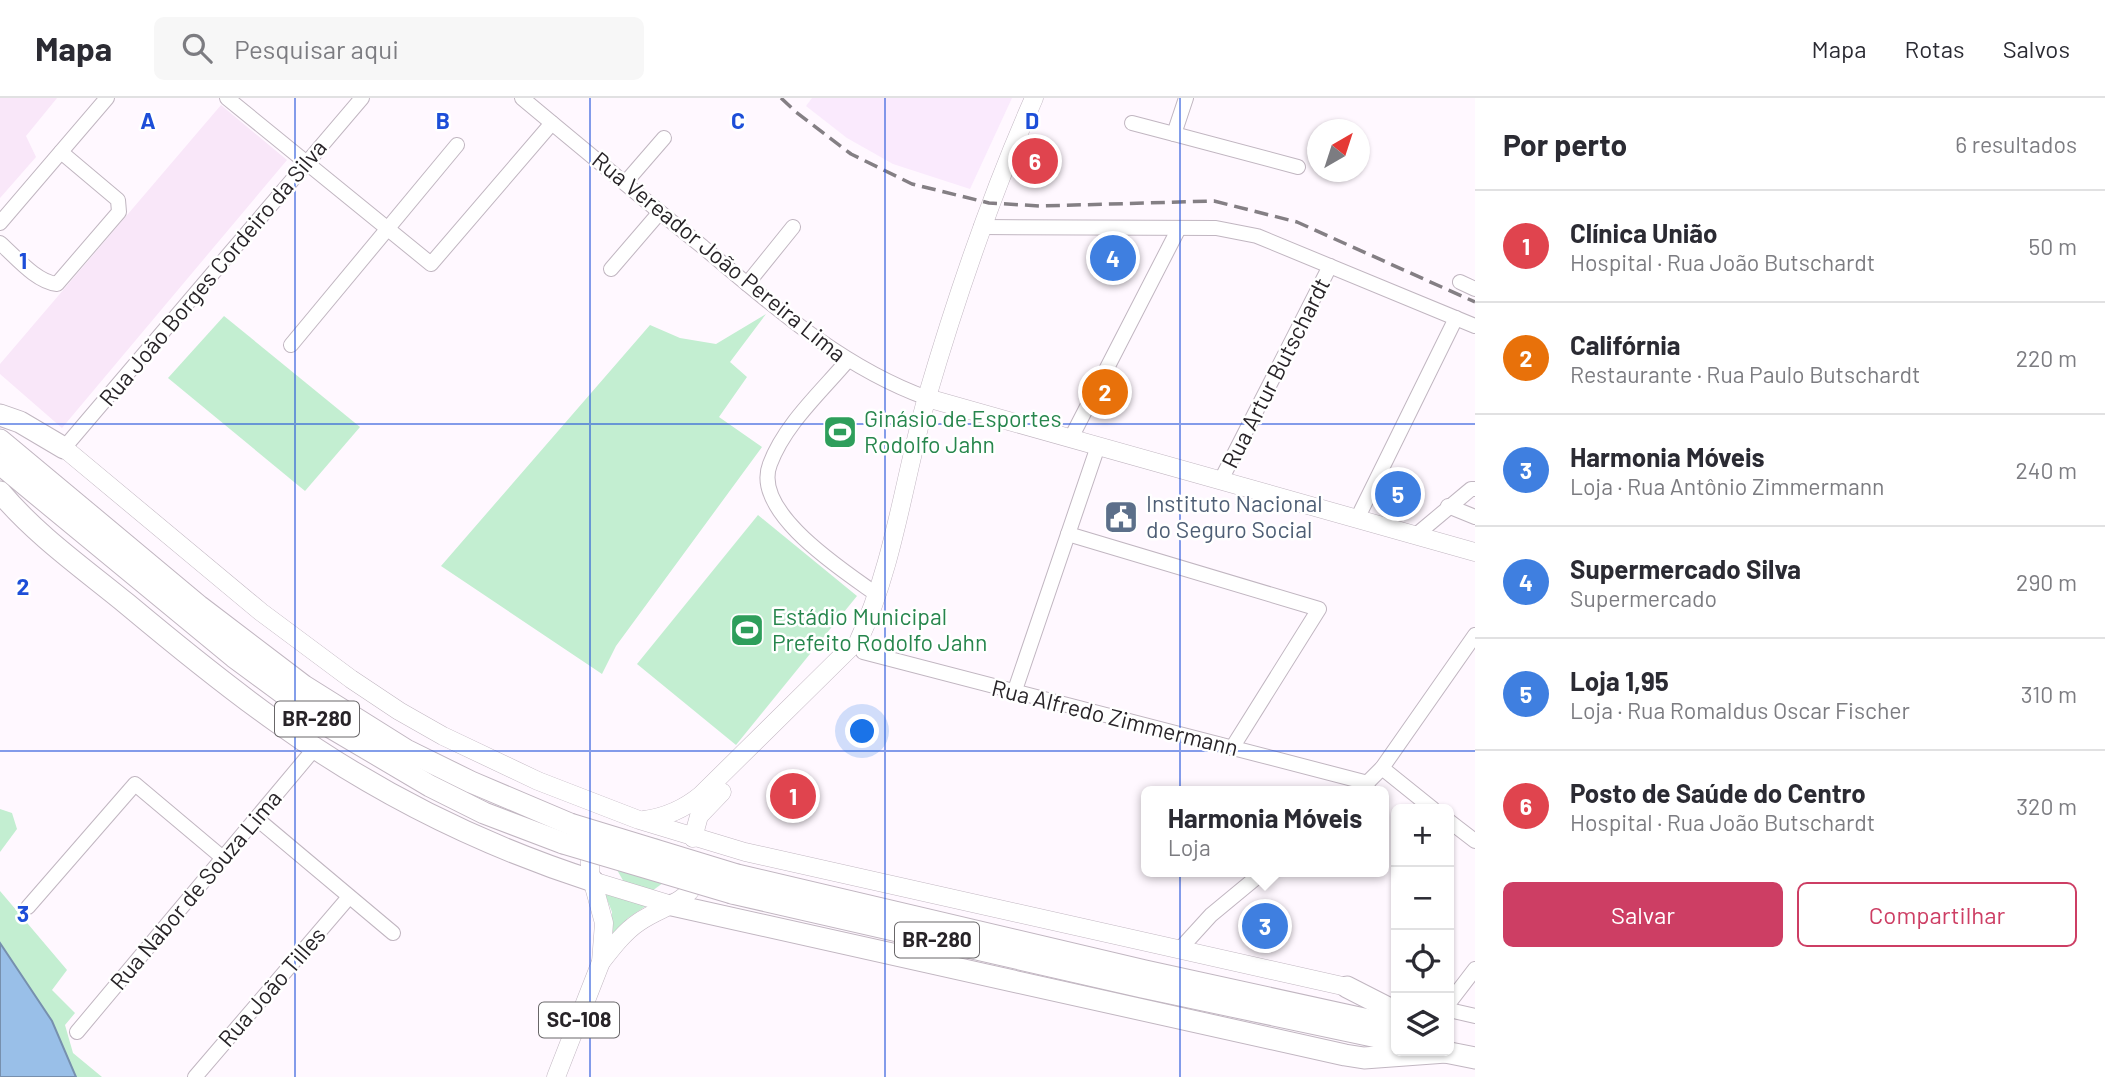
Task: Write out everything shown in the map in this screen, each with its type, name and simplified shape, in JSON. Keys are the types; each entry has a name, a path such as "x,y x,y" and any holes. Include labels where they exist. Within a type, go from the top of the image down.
{"highway":[{"path":"0,415 20,422 64,449"},
{"name":"BR-280","path":"0,440 199,606 304,686 406,750 513,802 566,834"},
{"name":"BR-280","path":"0,464 233,657 325,724 376,756 484,813 566,834 735,884 1142,987 1391,1040"},
{"path":"0,492 44,536 194,659 315,748 415,807 472,835 593,881"},
{"name":"BR-280","path":"735,884 1391,1025"},
{"path":"680,907 1345,1055 1375,1058 1391,1055"},
{"path":"1347,987 1391,1009"},
{"path":"1454,1045 1475,1044"},
{"path":"1454,1049 1475,1058"}],"main road":[{"path":"858,649 701,795 668,815 622,823 600,837 590,860 593,881 680,907 700,875 701,857 693,838 699,816 858,649 876,594 927,398 981,228 1006,161 1034,98"},
{"path":"927,398 1475,552"},
{"path":"64,449 270,619 351,679 399,711 497,764 582,799 722,847 1347,987"},
{"path":"699,816 722,847"},
{"path":"571,874 582,884 602,916"},
{"name":"SC-108","path":"556,1077 601,962 604,946 602,916 593,881"},
{"name":"SC-108","path":"601,962 628,932 646,918 680,907"}],"street":[{"path":"0,223 107,98"},
{"path":"227,98 431,264 552,123"},
{"name":"Rua João Borges Cordeiro da Silva","path":"64,449 362,98"},
{"name":"Rua Vereador João Pereira Lima","path":"522,98 801,327 848,360 897,387 927,398"},
{"path":"1174,134 1186,98"},
{"path":"1132,123 1298,167"},
{"path":"625,183 664,138"},
{"path":"291,345 457,145"},
{"path":"0,243 40,278 57,284 120,212 118,200 61,152"},
{"path":"611,269 660,212"},
{"path":"747,284 793,227"},
{"path":"981,228 1236,230 1257,236 1475,326"},
{"path":"1071,438 1179,228"},
{"name":"Rua Artur Butschardt","path":"1221,480 1330,266"},
{"path":"1460,282 1475,289"},
{"path":"1357,519 1456,318"},
{"path":"848,360 787,431 769,465 767,482 777,506 817,552 876,594"},
{"path":"1014,693 1098,446"},
{"path":"1416,535 1448,506 1471,489 1475,489"},
{"path":"1448,506 1475,517"},
{"path":"1068,534 1319,609 1232,748"},
{"path":"1365,786 1382,768 1475,635"},
{"name":"Rua Alfredo Zimmermann","path":"858,649 1014,693 1232,748 1361,786"},
{"name":"Rua Nabor de Souza Lima","path":"77,1032 315,748"},
{"path":"1382,768 1427,804"},
{"path":"28,907 135,784 223,858"},
{"path":"257,818 393,933"},
{"path":"1454,825 1475,841"},
{"path":"1180,949 1211,915 1257,877"},
{"name":"Rua João Tilles","path":"195,1077 349,897"},
{"path":"1454,996 1475,969"},
{"path":"1347,987 1391,998"},
{"path":"1454,1011 1475,1016"}],"shaded area":[{"path":"0,98 57,98 26,136 36,157 0,198"},
{"path":"812,98 1012,98 970,189 893,164 847,138 806,106"},
{"path":"221,105 287,160 62,428 0,374 0,364"}],"green space":[{"path":"766,314 730,362 747,377 719,417 762,447 616,646 602,674 441,566 650,325 680,338 716,344"},
{"path":"224,316 360,427 305,491 168,378"},
{"name":"Estádio Municipal Prefeito Rodolfo Jahn","path":"758,515 857,596 736,745 637,664"},
{"path":"0,809 12,813 17,829 0,852"},
{"path":"641,835 659,839 666,845 667,880 652,891 625,884 616,868"},
{"path":"0,891 67,970 52,990 75,1013 65,1025 73,1053 102,1077 76,1077 52,1021 0,943"},
{"path":"605,894 646,906 628,918 610,939 612,912"}],"water":[{"path":"0,943 52,1021 76,1077 0,1077"}],"railway":[{"path":"781,98 851,154 912,184 989,203 1041,206 1214,201 1297,222 1475,302"}],"place":[{"name":"Posto de Saúde do Centro","path":"1035,161"},
{"name":"Supermercado Silva","path":"1113,258"},
{"name":"Califórnia","path":"1105,392"},
{"name":"Ginásio de Esportes Rodolfo Jahn","path":"840,432"},
{"name":"Loja 1,95","path":"1398,494"},
{"name":"Instituto Nacional do Seguro Social","path":"1121,517"},
{"name":"Estádio Municipal Prefeito Rodolfo Jahn","path":"747,630"},
{"name":"Clínica União","path":"793,796"},
{"name":"Harmonia Móveis","path":"1265,926"}]}
